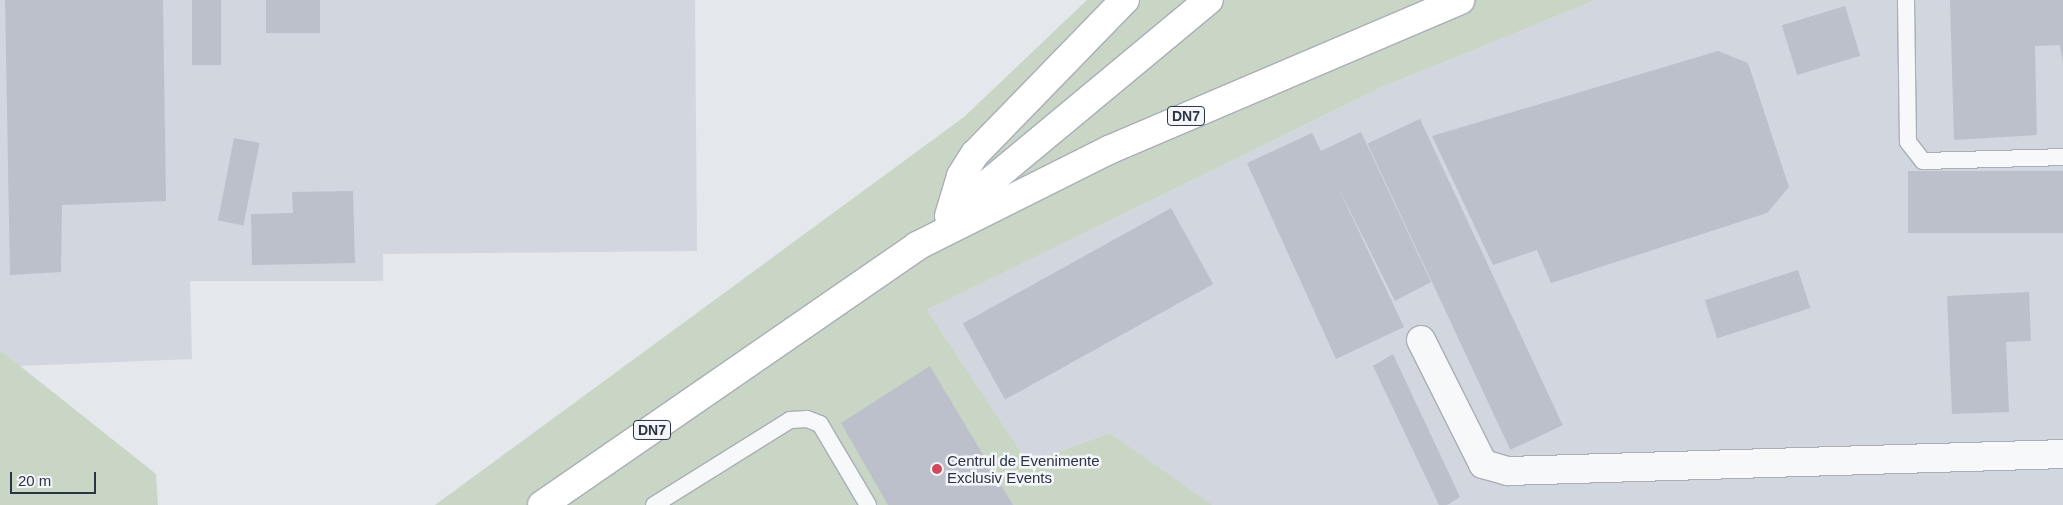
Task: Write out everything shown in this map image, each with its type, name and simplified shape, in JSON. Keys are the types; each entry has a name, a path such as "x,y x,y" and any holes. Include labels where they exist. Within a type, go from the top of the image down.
{"highway":[{"path":"949,216 961,176 975,154 1125,0"},
{"name":"DN7","path":"918,246 949,216 1209,0"},
{"name":"DN7","path":"542,505 918,246 1109,150 1460,0"}],"street":[{"path":"1421,340 1483,464 1508,471 2063,454"}],"lane":[{"path":"1906,0 1908,142 1923,161 2063,157"},
{"path":"654,505 790,420 807,419 820,424 868,505"}],"shaded area":[{"path":"0,0 695,0 697,251 383,254 383,281 190,281 192,359 20,366 0,350"},
{"path":"1596,0 2063,0 2063,505 1213,505 1110,433 1028,463 927,310 1380,88"}],"green space":[{"path":"1087,0 1596,0 1380,88 927,310 1028,463 1110,433 1213,505 435,505 964,117"},
{"path":"0,350 156,474 158,505 0,505"}],"building":[{"path":"5,0 163,0 166,201 62,205 61,272 10,275"},
{"path":"192,0 221,0 221,65 192,65"},
{"path":"266,0 320,0 320,33 266,33"},
{"path":"1950,0 2063,0 2063,63 2060,45 2035,46 2037,135 1954,140"},
{"path":"1845,6 1860,56 1797,75 1782,25"},
{"path":"1718,51 1748,63 1789,187 1767,213 1551,283 1537,250 1493,265 1432,136"},
{"path":"1420,119 1563,425 1510,450 1367,144"},
{"path":"1361,132 1431,282 1395,301 1336,183 1404,327 1336,359 1247,163 1312,133 1321,151"},
{"path":"234,138 260,143 243,225 218,220"},
{"path":"1908,171 2063,171 2063,233 1908,233"},
{"path":"353,191 355,263 252,265 251,214 293,213 292,192"},
{"path":"1171,208 1213,284 1005,399 963,323"},
{"path":"1798,270 1810,308 1717,338 1705,300"},
{"path":"2029,292 2031,341 2006,342 2009,412 1952,414 1947,296"},
{"path":"1393,354 1460,497 1447,505 1439,505 1373,366"},
{"path":"930,366 1013,505 888,505 841,423"}],"place":[{"name":"Centrul de Evenimente Exclusiv Events","path":"937,469"}]}
